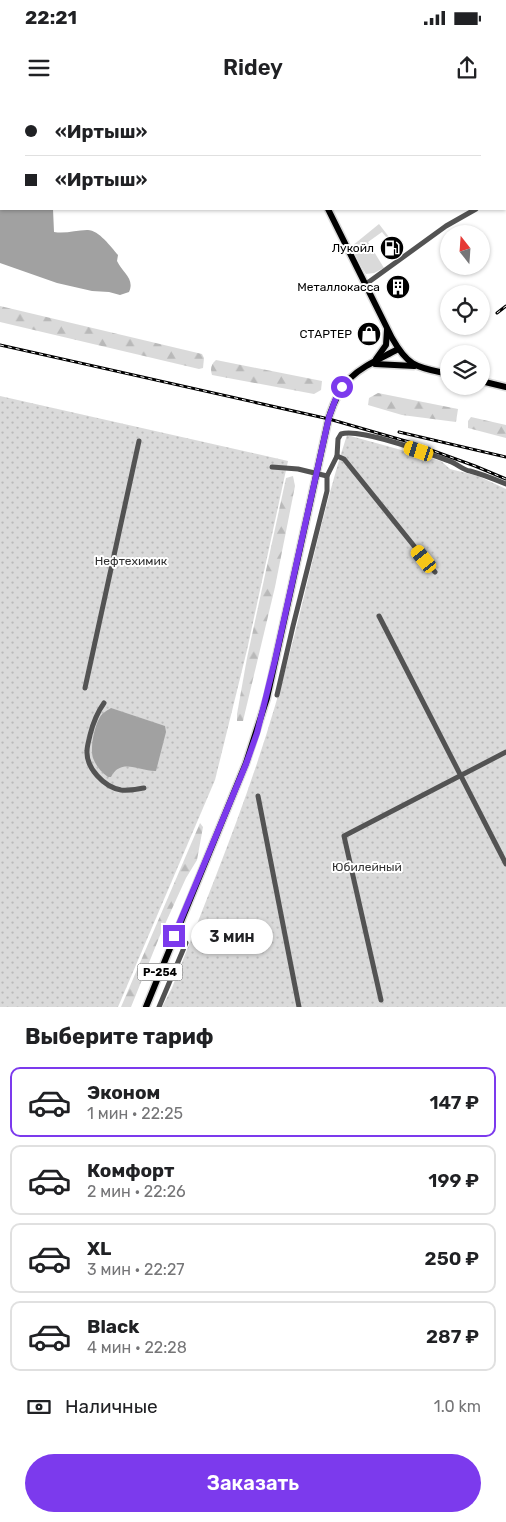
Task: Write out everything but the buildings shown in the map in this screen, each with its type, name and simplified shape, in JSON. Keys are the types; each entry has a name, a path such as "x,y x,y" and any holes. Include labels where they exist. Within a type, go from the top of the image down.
{"main road":[{"path":"329,210 398,349 407,360 416,366"},
{"path":"368,365 378,357 386,345 388,337 386,326"},
{"name":"Р-254","path":"146,1007 257,733 329,417 336,398 350,377 398,349"},
{"path":"368,365 385,363 416,366 440,372"},
{"path":"490,383 506,387"}],"street":[{"path":"366,284 446,226 474,210"},
{"path":"277,695 292,626 327,491 327,476 338,456 338,439 341,434 355,434 396,444 443,459 470,471 479,472 506,484"},
{"path":"85,688 139,442"},
{"path":"338,456 344,459 435,572"},
{"path":"272,467 298,469 327,476"},
{"path":"379,616 506,864"},
{"path":"104,703 94,717 87,752 90,764 97,775 119,790 144,788"},
{"path":"381,1000 343,837 506,752"},
{"path":"258,796 299,1007"},
{"path":"159,1007 186,943 174,936"}],"green space":[{"path":"379,224 402,254 399,253 382,232 368,242 384,268 374,273 366,274 352,246"},
{"path":"0,306 202,354 204,358 203,368 199,369 0,322"},
{"path":"216,360 322,381 321,390 314,394 212,375 211,367"},
{"path":"378,393 458,409 456,422 402,415 368,405 369,398"},
{"name":"Нефтехимик","path":"0,396 288,461 247,650 215,780 118,1007 0,1007"},
{"path":"471,417 506,425 506,438 468,428 468,421"},
{"name":"Юбилейный","path":"347,435 441,461 450,469 478,476 506,489 506,1007 162,1007 172,988 240,813 264,742 294,639 327,502"},
{"path":"293,476 295,486 275,587 243,721 237,721 247,658 286,478"},
{"path":"200,823 203,827 197,860 186,878 161,933 131,1007 121,1007"}],"shaded area":[{"path":"0,210 53,210 54,232 91,230 104,239 118,255 117,261 130,283 129,292 120,295 92,291 57,283 0,263"},
{"path":"111,708 165,726 166,732 156,771 126,767 120,768 111,777 108,777 97,766 92,754 94,733 100,717"}],"railway":[{"path":"497,313 506,306"},
{"path":"0,345 329,419 409,442 506,479"},
{"path":"399,432 506,457"}],"place":[{"name":"Лукойл","path":"392,248"},
{"name":"Металлокасса","path":"398,287"},
{"name":"СТАРТЕР","path":"369,334"}],"route":[{"path":"174,936 246,764 257,733 329,417 342,387"}]}
